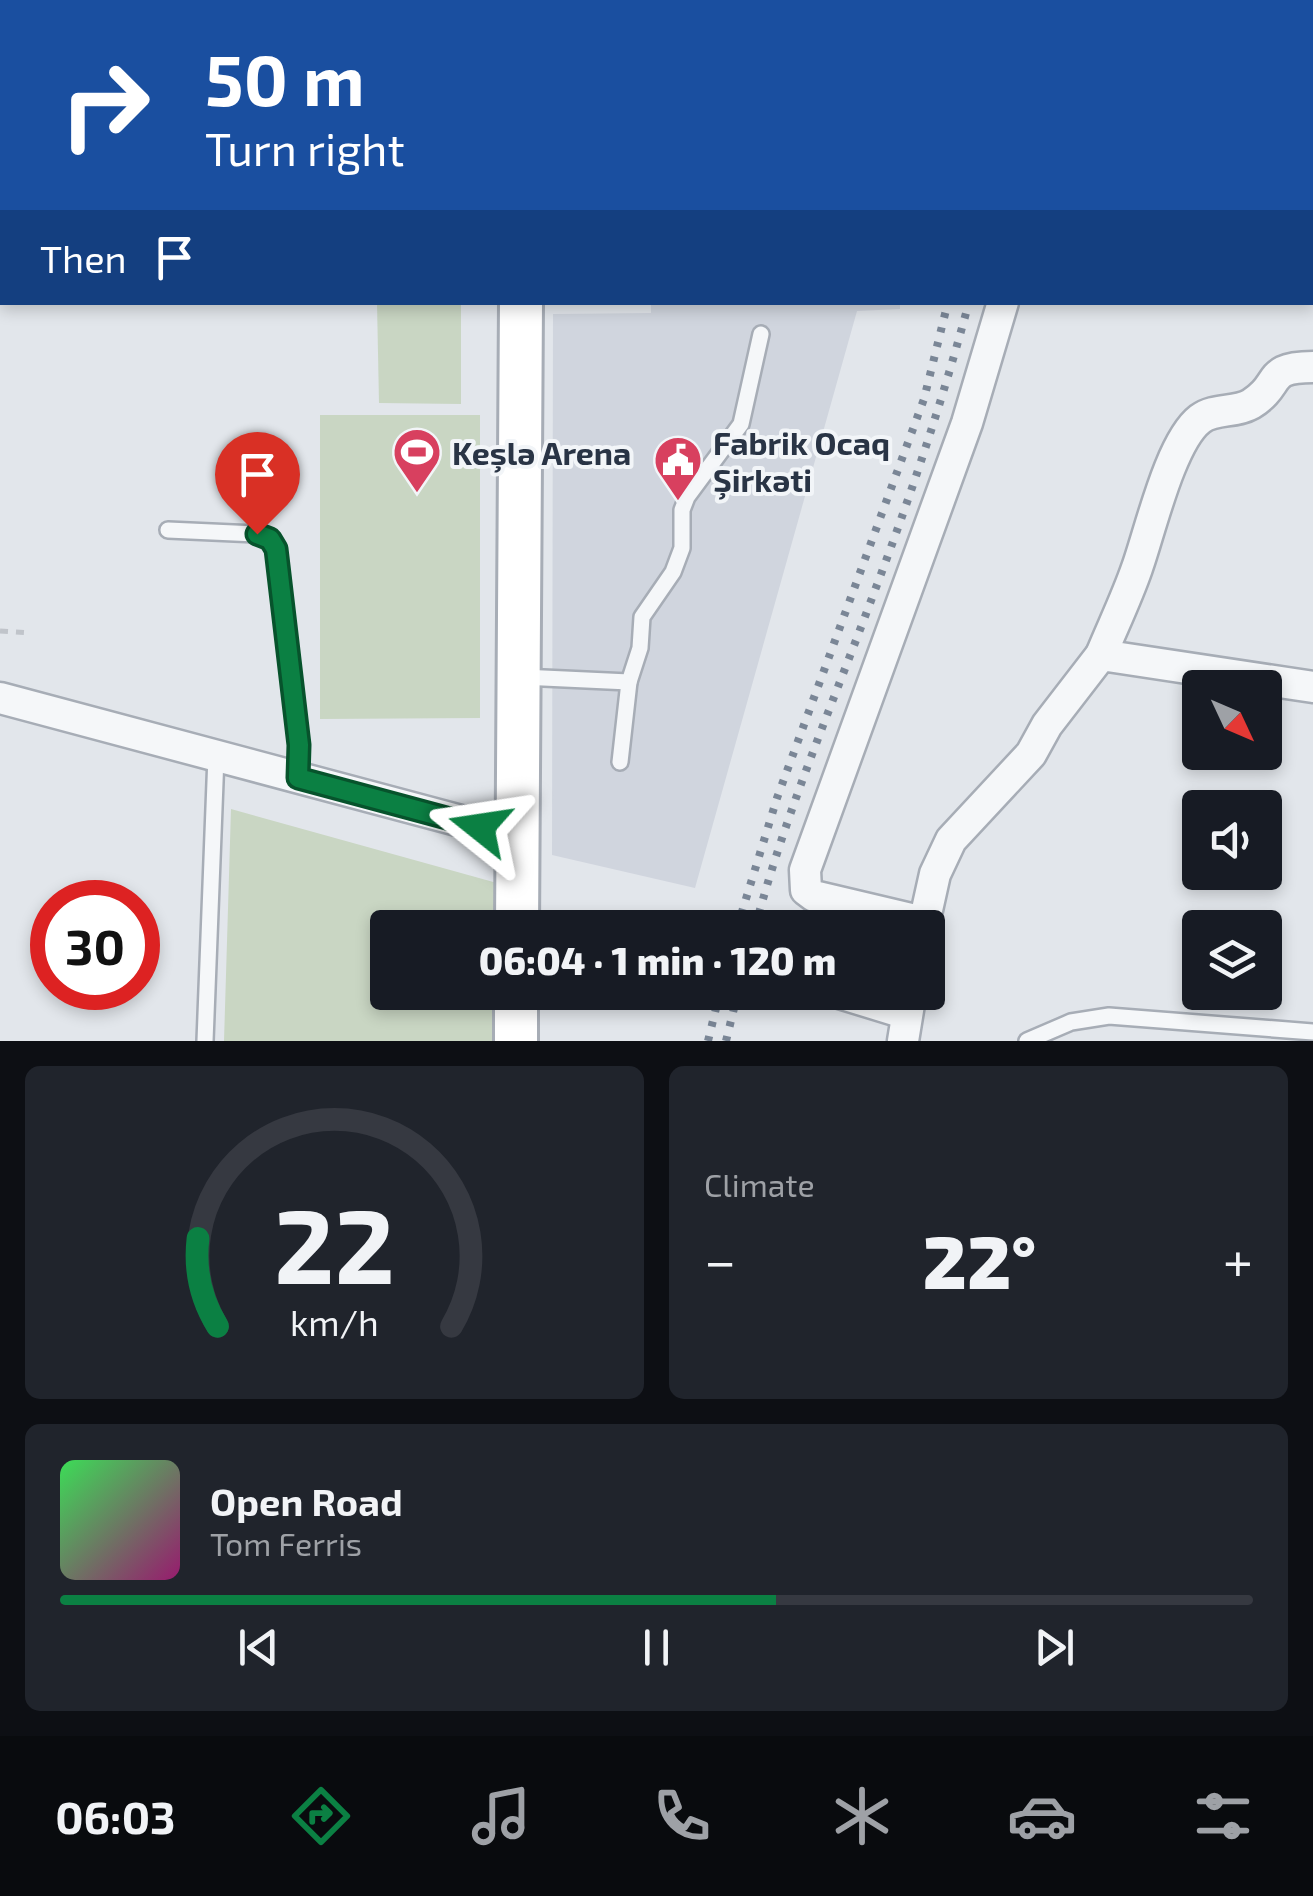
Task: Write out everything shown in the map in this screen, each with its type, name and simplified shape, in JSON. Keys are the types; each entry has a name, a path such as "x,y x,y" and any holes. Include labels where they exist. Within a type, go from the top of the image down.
{"street":[{"path":"516,910 521,305"},
{"path":"867,910 814,896 806,890 805,870 967,423 1003,305"},
{"path":"927,910 934,874 951,840 1030,754 1047,725 1102,654 1138,567 1155,505 1191,428 1204,416 1254,402 1280,371 1313,367"},
{"path":"1102,654 1313,688"},
{"path":"0,698 516,836"},
{"path":"516,1010 516,1041"}],"lane":[{"path":"620,762 628,682 640,648 642,617 674,572 682,548 682,510 688,497 741,424 761,334"},
{"path":"168,530 257,534 270,539 276,549 299,745 298,778"},
{"path":"518,676 628,682"},
{"path":"205,1041 216,756"},
{"path":"876,1010 906,1018"},
{"path":"1027,1041 1071,1022 1109,1016 1313,1032"}],"path":[{"path":"0,631 30,633"}],"shaded area":[{"name":"Fabrik Ocaq Şirkəti","path":"651,305 900,305 900,309 857,311 695,888 552,855 553,314 651,313"}],"green space":[{"path":"377,305 461,305 461,404 379,403"},
{"path":"320,415 480,415 480,718 320,719"},
{"path":"231,809 497,883 497,910 370,910 370,1010 497,1010 497,1041 224,1041"}],"railway":[{"path":"743,910 777,798 924,399 947,305"},
{"path":"760,910 794,802 912,488 968,305"},
{"path":"708,1041 716,1010"},
{"path":"726,1041 734,1010"}],"place":[{"name":"Keşlə Arena","path":"417,494"},
{"name":"Fabrik Ocaq Şirkəti","path":"678,502"}],"route":[{"path":"257,534 270,539 276,549 299,745 298,778 480,827"}]}
